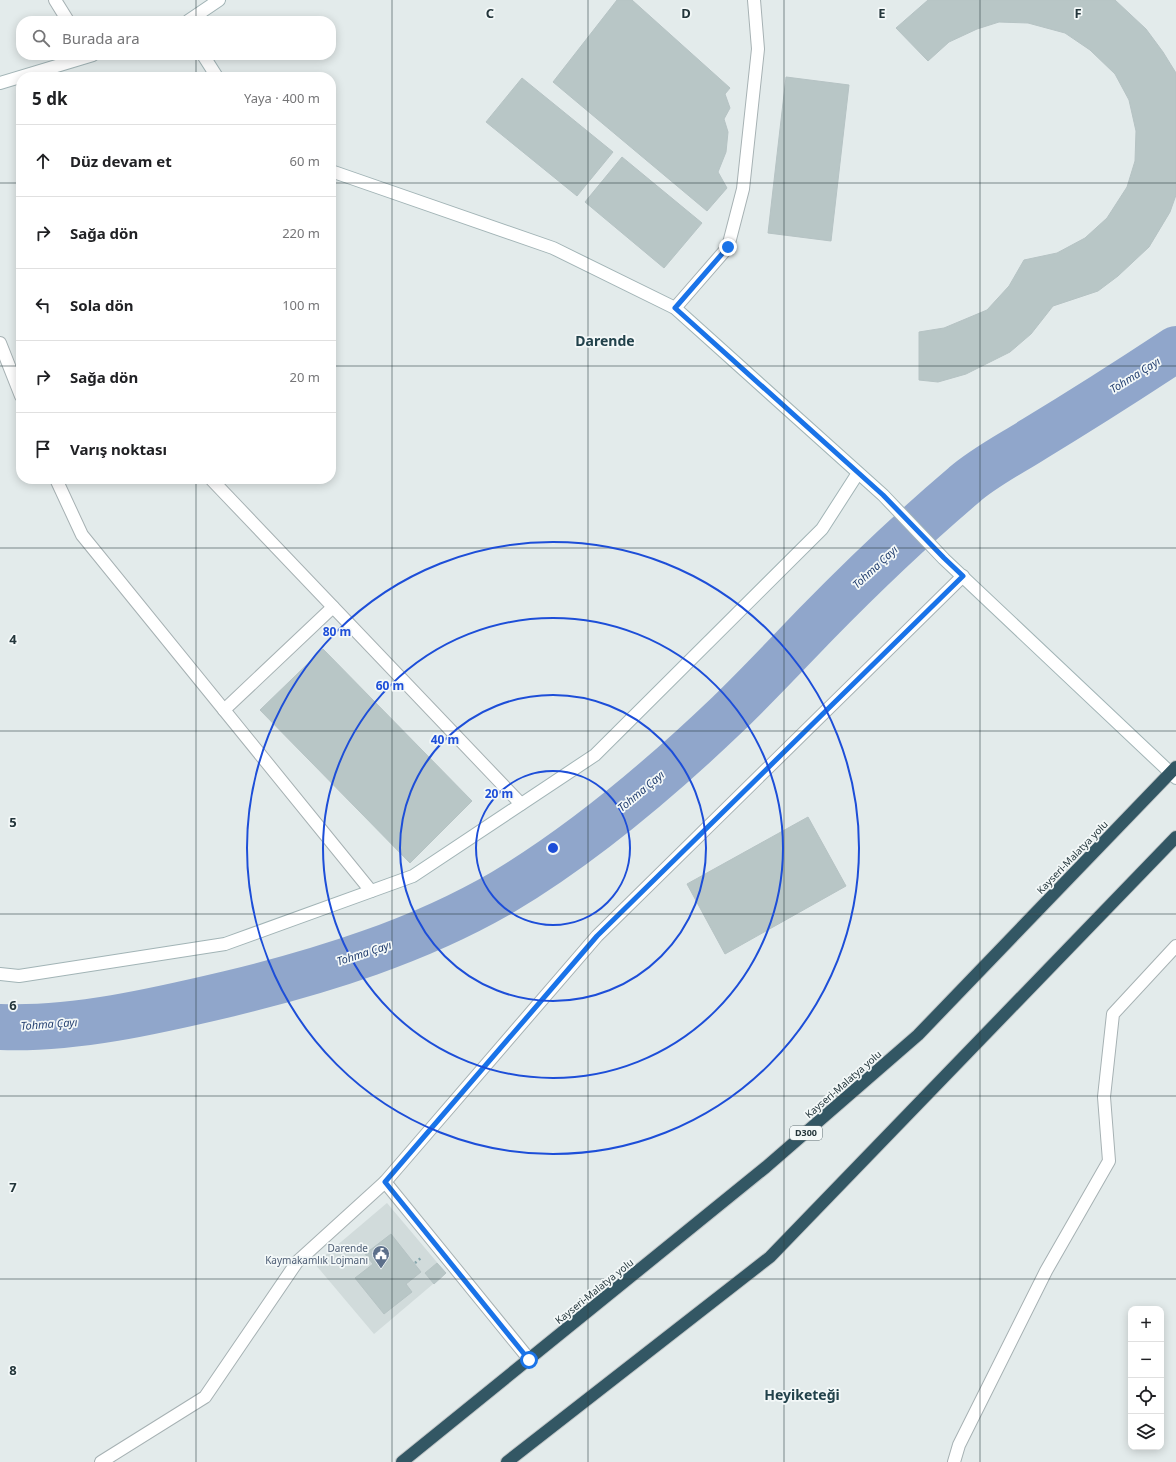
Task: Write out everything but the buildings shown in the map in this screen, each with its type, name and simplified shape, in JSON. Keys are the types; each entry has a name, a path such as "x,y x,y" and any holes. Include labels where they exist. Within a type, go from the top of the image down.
{"highway":[{"name":"Kayseri-Malatya yolu","path":"402,1462 766,1167 918,1035 1174,773"},
{"path":"507,1462 770,1257 1176,837"}],"street":[{"path":"55,0 65,16"},
{"path":"195,16 219,0"},
{"path":"675,308 728,247 742,189 758,57 754,0"},
{"path":"35,72 74,60"},
{"path":"206,60 214,72"},
{"path":"0,83 16,78"},
{"path":"336,173 553,248 675,308 883,495 944,558 1174,773"},
{"path":"0,343 16,383"},
{"path":"0,974 19,976 225,944 413,876 596,755 822,529 858,473"},
{"path":"58,484 82,535 371,891"},
{"path":"216,484 521,804"},
{"path":"101,1462 205,1397 297,1262 385,1182 597,936 963,576"},
{"path":"224,710 333,607"},
{"path":"954,1462 959,1445 1046,1271 1109,1161 1104,1097 1113,1014 1176,947"},
{"path":"385,1182 529,1360"}],"shaded area":[{"name":"Darende Kaymakamlık Lojmanı","path":"387,1203 446,1273 374,1334 315,1264"}],"waterway":[{"name":"Tohma Çayı","path":"0,1027 57,1026 115,1018 172,1007 264,985 335,965 404,940 471,910 503,892 563,853 592,832 675,763 739,703 870,571 907,536 972,479 1176,349"}],"place":[{"name":"Darende Kaymakamlık Lojmanı","path":"381,1269"}],"district":[{"name":"Darende","path":"605,341"},
{"name":"Heyiketeği","path":"802,1395"}],"route":[{"path":"529,1360 385,1182 597,936 963,576 883,495 675,308 728,247"}]}
